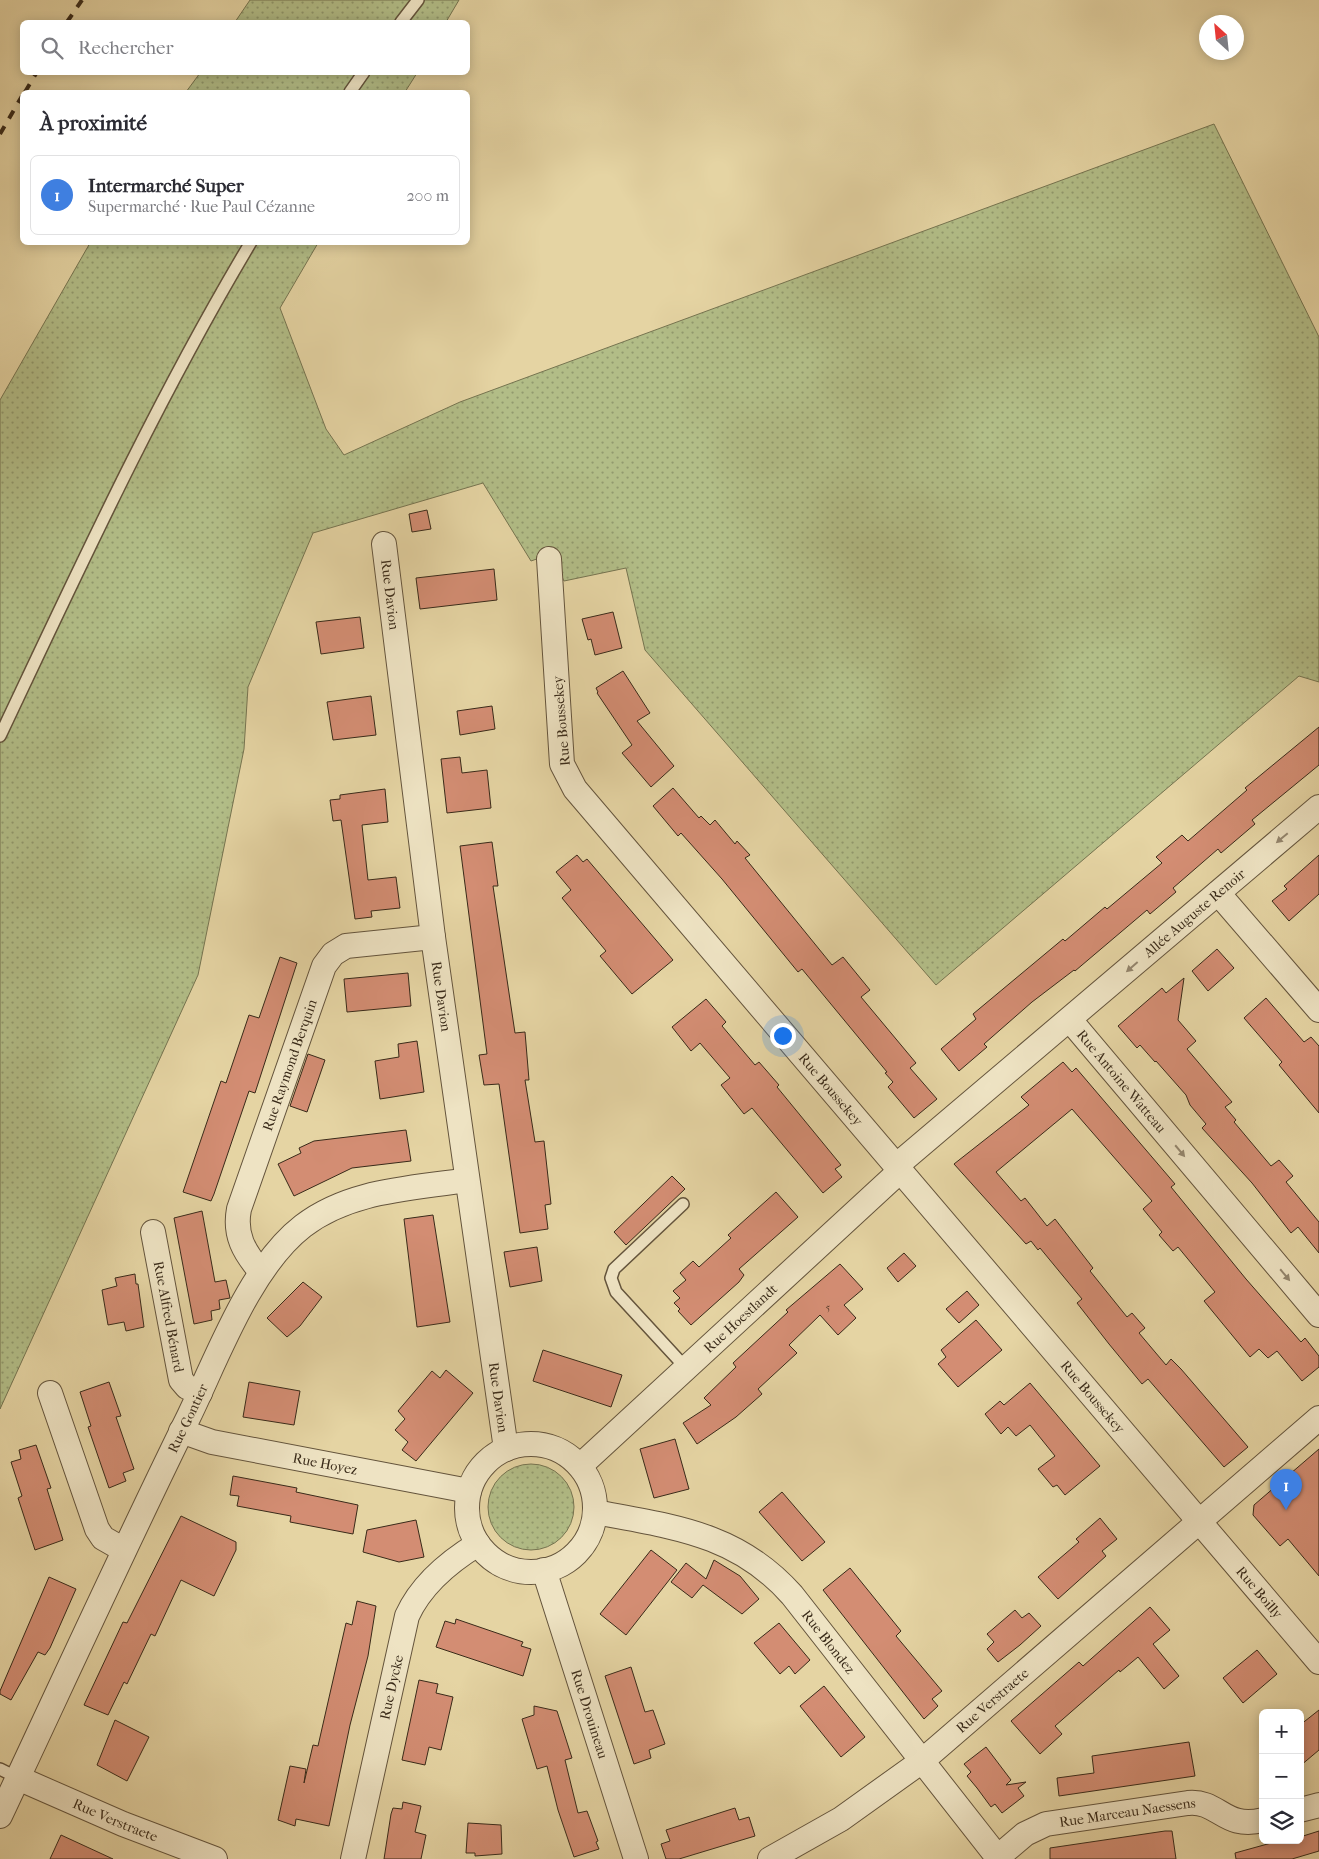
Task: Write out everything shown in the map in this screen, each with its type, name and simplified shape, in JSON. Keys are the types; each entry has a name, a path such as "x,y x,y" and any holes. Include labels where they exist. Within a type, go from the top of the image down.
{"street":[{"name":"Rue Davion","path":"384,544 433,937 506,1449"},
{"name":"Rue Boussekey","path":"549,558 562,764 567,776 580,795 1200,1521"},
{"name":"Allée Auguste Renoir","path":"1070,1020 1319,807"},
{"path":"1218,893 1319,1010"},
{"name":"Rue Raymond Berquin","path":"261,1272 248,1258 241,1243 238,1222 239,1209 324,966 333,954 346,946 433,937"},
{"name":"Rue Antoine Watteau","path":"898,1168 1070,1020 1319,1315"},
{"name":"Rue Hoestlandt","path":"580,1466 898,1168"},
{"name":"Rue Gontier","path":"0,1816 9,1773 124,1550 200,1392 261,1272 292,1235 334,1206 369,1195 467,1180"},
{"name":"Rue Alfred Bénard","path":"153,1232 181,1380 187,1387 200,1392"},
{"path":"50,1393 96,1530 103,1538 124,1550"},
{"name":"Rue Verstraete","path":"770,1859 799,1852 841,1819 922,1761 1319,1418"},
{"name":"Rue Hoyez","path":"181,1431 212,1442 469,1491"},
{"path":"522,1444 546,1445 562,1451 580,1466 592,1488 595,1512 592,1530 580,1550 566,1561 544,1570 526,1572 507,1567 491,1558 478,1544 468,1516 469,1491 482,1466 506,1449 522,1444"},
{"name":"Rue Blondez","path":"595,1512 706,1536 735,1549 765,1569 792,1595 999,1858"},
{"name":"Rue Boilly","path":"1200,1521 1319,1662"},
{"name":"Rue Dycke","path":"353,1859 407,1616 424,1590 453,1561 478,1544"},
{"name":"Rue Drouineau","path":"544,1570 636,1859"},
{"name":"Rue Verstraete","path":"9,1773 123,1824 216,1859"},
{"name":"Rue Marceau Naessens","path":"999,1858 1025,1834 1046,1824 1188,1803 1204,1805 1237,1822 1249,1823 1259,1821"},
{"path":"1304,1809 1319,1805"}],"lane":[{"path":"403,20 418,0"},
{"path":"351,90 362,75"},
{"path":"0,736 138,446 215,303 249,245"},
{"path":"683,1204 614,1269 610,1278 616,1292 686,1368"}],"green space":[{"path":"250,0 459,0 447,20 236,20"},
{"path":"199,75 416,75 406,90 187,90"},
{"path":"1214,124 1319,337 1319,682 1299,676 936,985 645,650 626,568 564,581 551,554 531,561 483,483 313,533 248,687 244,749 198,975 0,1409 0,400 89,245 317,245 280,308 326,429 344,455 460,402"},
{"path":"531,1464 548,1467 562,1476 571,1490 574,1507 571,1524 562,1538 548,1547 531,1550 514,1547 500,1538 491,1524 488,1507 491,1490 500,1476 514,1467"}],"building":[{"path":"427,510 431,529 412,532 409,514"},
{"path":"494,569 497,600 420,609 416,578"},
{"path":"613,612 622,648 595,655 591,639 588,640 582,619"},
{"path":"360,617 364,648 321,654 316,622"},
{"path":"623,671 650,713 637,721 674,766 651,787 622,753 632,745 597,693 596,688"},
{"path":"371,696 376,735 333,740 327,702"},
{"path":"492,706 495,729 460,735 457,711"},
{"path":"1319,727 1319,765 1252,820 1255,824 1221,853 1218,849 1173,888 1176,892 1150,914 1147,910 1075,971 1032,1002 984,1044 987,1047 959,1071 941,1049 976,1019 973,1014 1063,939 1065,941 1105,907 1107,909 1162,863 1156,857 1182,835 1188,841 1247,790 1245,788"},
{"path":"460,757 462,773 487,770 491,808 447,813 441,759"},
{"path":"673,788 699,818 701,816 710,825 715,820 735,844 737,841 750,855 745,858 832,965 843,957 870,990 861,997 916,1063 910,1068 937,1099 914,1118 888,1087 893,1082 885,1073 887,1072 802,969 798,972 722,879 681,833 678,836 653,806"},
{"path":"385,789 388,822 362,825 368,880 396,877 400,908 371,911 372,917 355,919 341,820 333,821 330,800 340,799 340,795"},
{"path":"492,842 498,886 493,886 515,1033 525,1032 529,1080 525,1080 535,1142 544,1141 551,1204 545,1205 548,1229 520,1233 499,1084 484,1085 479,1055 487,1054 460,846"},
{"path":"577,855 583,862 587,859 673,960 632,994 600,956 606,951 562,898 571,890 556,872"},
{"path":"1319,855 1319,894 1289,921 1272,901 1287,889 1284,886"},
{"path":"1217,949 1234,968 1208,991 1192,971"},
{"path":"280,957 297,963 255,1093 249,1091 214,1194 211,1201 183,1192 221,1081 226,1083 249,1015 259,1018"},
{"path":"408,973 411,1006 347,1012 344,979"},
{"path":"1184,978 1178,1020 1196,1041 1187,1049 1232,1102 1225,1107 1236,1120 1234,1122 1271,1166 1279,1160 1293,1176 1286,1182 1319,1222 1319,1253 1298,1227 1291,1233 1252,1183 1202,1128 1206,1124 1190,1105 1186,1095 1156,1061 1140,1045 1137,1048 1118,1026 1162,988 1166,993"},
{"path":"1266,998 1304,1042 1311,1037 1319,1046 1319,1113 1279,1065 1282,1062 1244,1018"},
{"path":"706,999 726,1022 722,1026 755,1065 759,1062 779,1085 777,1087 841,1165 835,1169 842,1177 823,1193 752,1108 744,1114 721,1085 730,1078 700,1043 691,1051 672,1027"},
{"path":"417,1041 424,1092 380,1099 375,1061 399,1057 398,1044"},
{"path":"308,1054 325,1060 307,1112 290,1106"},
{"path":"1063,1062 1072,1072 1076,1068 1175,1184 1171,1187 1246,1279 1301,1342 1305,1338 1319,1356 1319,1367 1302,1381 1277,1351 1268,1358 1259,1349 1250,1357 1204,1301 1215,1292 1178,1247 1173,1251 1159,1235 1162,1232 1143,1209 1152,1201 1072,1109 996,1172 1021,1201 1025,1198 1047,1226 1055,1219 1093,1268 1090,1271 1127,1317 1132,1313 1145,1328 1139,1333 1166,1365 1171,1359 1248,1447 1224,1467 1148,1379 1142,1384 1077,1303 1082,1299 1040,1248 1038,1250 1031,1241 1026,1244 954,1164 1029,1105 1021,1097"},
{"path":"406,1130 411,1161 352,1168 294,1196 278,1164 301,1153 299,1148 314,1141"},
{"path":"672,1176 685,1189 626,1245 614,1232"},
{"path":"776,1192 798,1217 739,1269 744,1275 739,1282 691,1325 678,1311 680,1309 674,1303 680,1298 673,1291 686,1280 680,1273 693,1261 699,1267 731,1238 728,1235"},
{"path":"202,1211 215,1282 226,1280 230,1298 219,1300 220,1309 211,1311 212,1320 194,1324 174,1218"},
{"path":"433,1215 450,1322 417,1327 404,1219"},
{"path":"537,1247 542,1281 510,1287 504,1252"},
{"path":"904,1253 916,1266 898,1282 887,1268"},
{"path":"840,1264 863,1289 844,1305 856,1318 838,1335 820,1315 789,1345 797,1353 758,1389 762,1394 736,1417 697,1444 683,1423 711,1405 704,1398 736,1367 733,1363 788,1312 786,1310"},
{"path":"135,1274 144,1327 126,1331 124,1322 108,1325 102,1290 117,1286 115,1278"},
{"path":"303,1282 322,1297 300,1326 287,1337 267,1318"},
{"path":"967,1291 979,1305 959,1323 946,1309"},
{"path":"976,1320 1002,1350 958,1387 938,1364 946,1357 941,1350"},
{"path":"543,1350 622,1375 611,1407 533,1381"},
{"path":"446,1370 473,1393 416,1461 402,1450 408,1442 395,1430 405,1419 398,1411 432,1371 440,1378"},
{"path":"109,1382 121,1416 116,1417 134,1469 123,1473 126,1481 109,1488 88,1427 91,1426 80,1392"},
{"path":"249,1382 300,1391 294,1425 243,1417"},
{"path":"1030,1383 1100,1466 1065,1495 1057,1485 1053,1487 1038,1469 1055,1456 1030,1425 1016,1436 1008,1427 1001,1434 985,1414 1000,1401 1004,1405"},
{"path":"675,1439 689,1489 654,1498 640,1449"},
{"path":"36,1445 51,1488 47,1489 63,1540 35,1550 18,1498 22,1496 11,1462 21,1459 19,1450"},
{"path":"1319,1449 1319,1576 1288,1539 1280,1546 1253,1515 1254,1505"},
{"path":"233,1476 297,1488 296,1492 358,1505 353,1534 290,1522 291,1516 237,1506 239,1496 230,1495"},
{"path":"782,1492 825,1542 802,1561 759,1512"},
{"path":"181,1516 236,1542 236,1550 214,1596 181,1580 155,1636 151,1634 127,1684 124,1682 108,1715 84,1705 123,1622 127,1623"},
{"path":"1100,1518 1117,1539 1102,1551 1106,1556 1058,1599 1038,1577 1079,1542 1076,1539"},
{"path":"416,1520 424,1557 399,1562 363,1552 367,1530"},
{"path":"651,1550 677,1570 626,1635 600,1614"},
{"path":"714,1560 740,1576 759,1599 742,1614 703,1585 692,1598 671,1582 686,1563 706,1579"},
{"path":"850,1568 901,1631 896,1636 942,1691 932,1699 938,1706 924,1719 823,1590"},
{"path":"49,1577 76,1589 50,1648 45,1655 38,1652 11,1700 0,1694 0,1691"},
{"path":"357,1601 376,1606 368,1656 350,1725 329,1826 296,1819 295,1826 278,1820 290,1766 306,1769 304,1783 313,1745 318,1746 346,1623 352,1625"},
{"path":"1150,1607 1170,1630 1153,1644 1179,1676 1164,1689 1138,1657 1120,1672 1119,1670 1055,1726 1062,1734 1040,1754 1011,1721 1079,1662 1083,1666"},
{"path":"1015,1610 1022,1618 1029,1613 1041,1626 998,1662 987,1649 994,1642 987,1634"},
{"path":"456,1619 523,1642 521,1646 531,1649 523,1676 436,1647 445,1621 455,1624"},
{"path":"779,1623 810,1660 795,1674 789,1666 780,1674 754,1643"},
{"path":"1257,1650 1277,1674 1243,1703 1223,1678"},
{"path":"631,1667 645,1712 653,1710 665,1744 649,1750 651,1758 634,1764 605,1676"},
{"path":"419,1680 438,1684 436,1693 453,1697 441,1750 429,1747 425,1765 402,1760"},
{"path":"824,1686 865,1737 841,1757 800,1706"},
{"path":"534,1706 557,1711 572,1758 565,1760 578,1813 587,1811 599,1849 574,1857 558,1810 547,1766 537,1769 522,1719 534,1715"},
{"path":"1319,1710 1319,1750 1304,1763 1304,1754 1304,1722"},
{"path":"115,1720 149,1737 127,1781 97,1765"},
{"path":"1189,1742 1195,1776 1059,1796 1057,1778 1094,1773 1092,1756"},
{"path":"986,1747 1011,1780 1006,1785 1026,1782 1018,1788 1024,1796 1002,1813 995,1804 991,1807 967,1776 971,1772 964,1764"},
{"path":"403,1802 421,1806 415,1832 426,1835 421,1859 384,1859 393,1808 402,1809"},
{"path":"735,1808 739,1820 749,1817 755,1836 679,1859 666,1859 661,1844 670,1841 666,1830"},
{"path":"468,1823 501,1825 502,1854 475,1856 475,1853 466,1853"},
{"path":"1172,1831 1176,1859 1050,1859 1050,1848"},
{"path":"1319,1831 1319,1851 1292,1859 1236,1859 1235,1853 1268,1844 1304,1844 1304,1836"},
{"path":"61,1835 113,1859 50,1859"}],"railway":[{"path":"68,20 82,0"},
{"path":"26,90 35,75"},
{"path":"0,134 20,99"}],"place":[{"name":"Intermarché Super","path":"1286,1510"}]}
